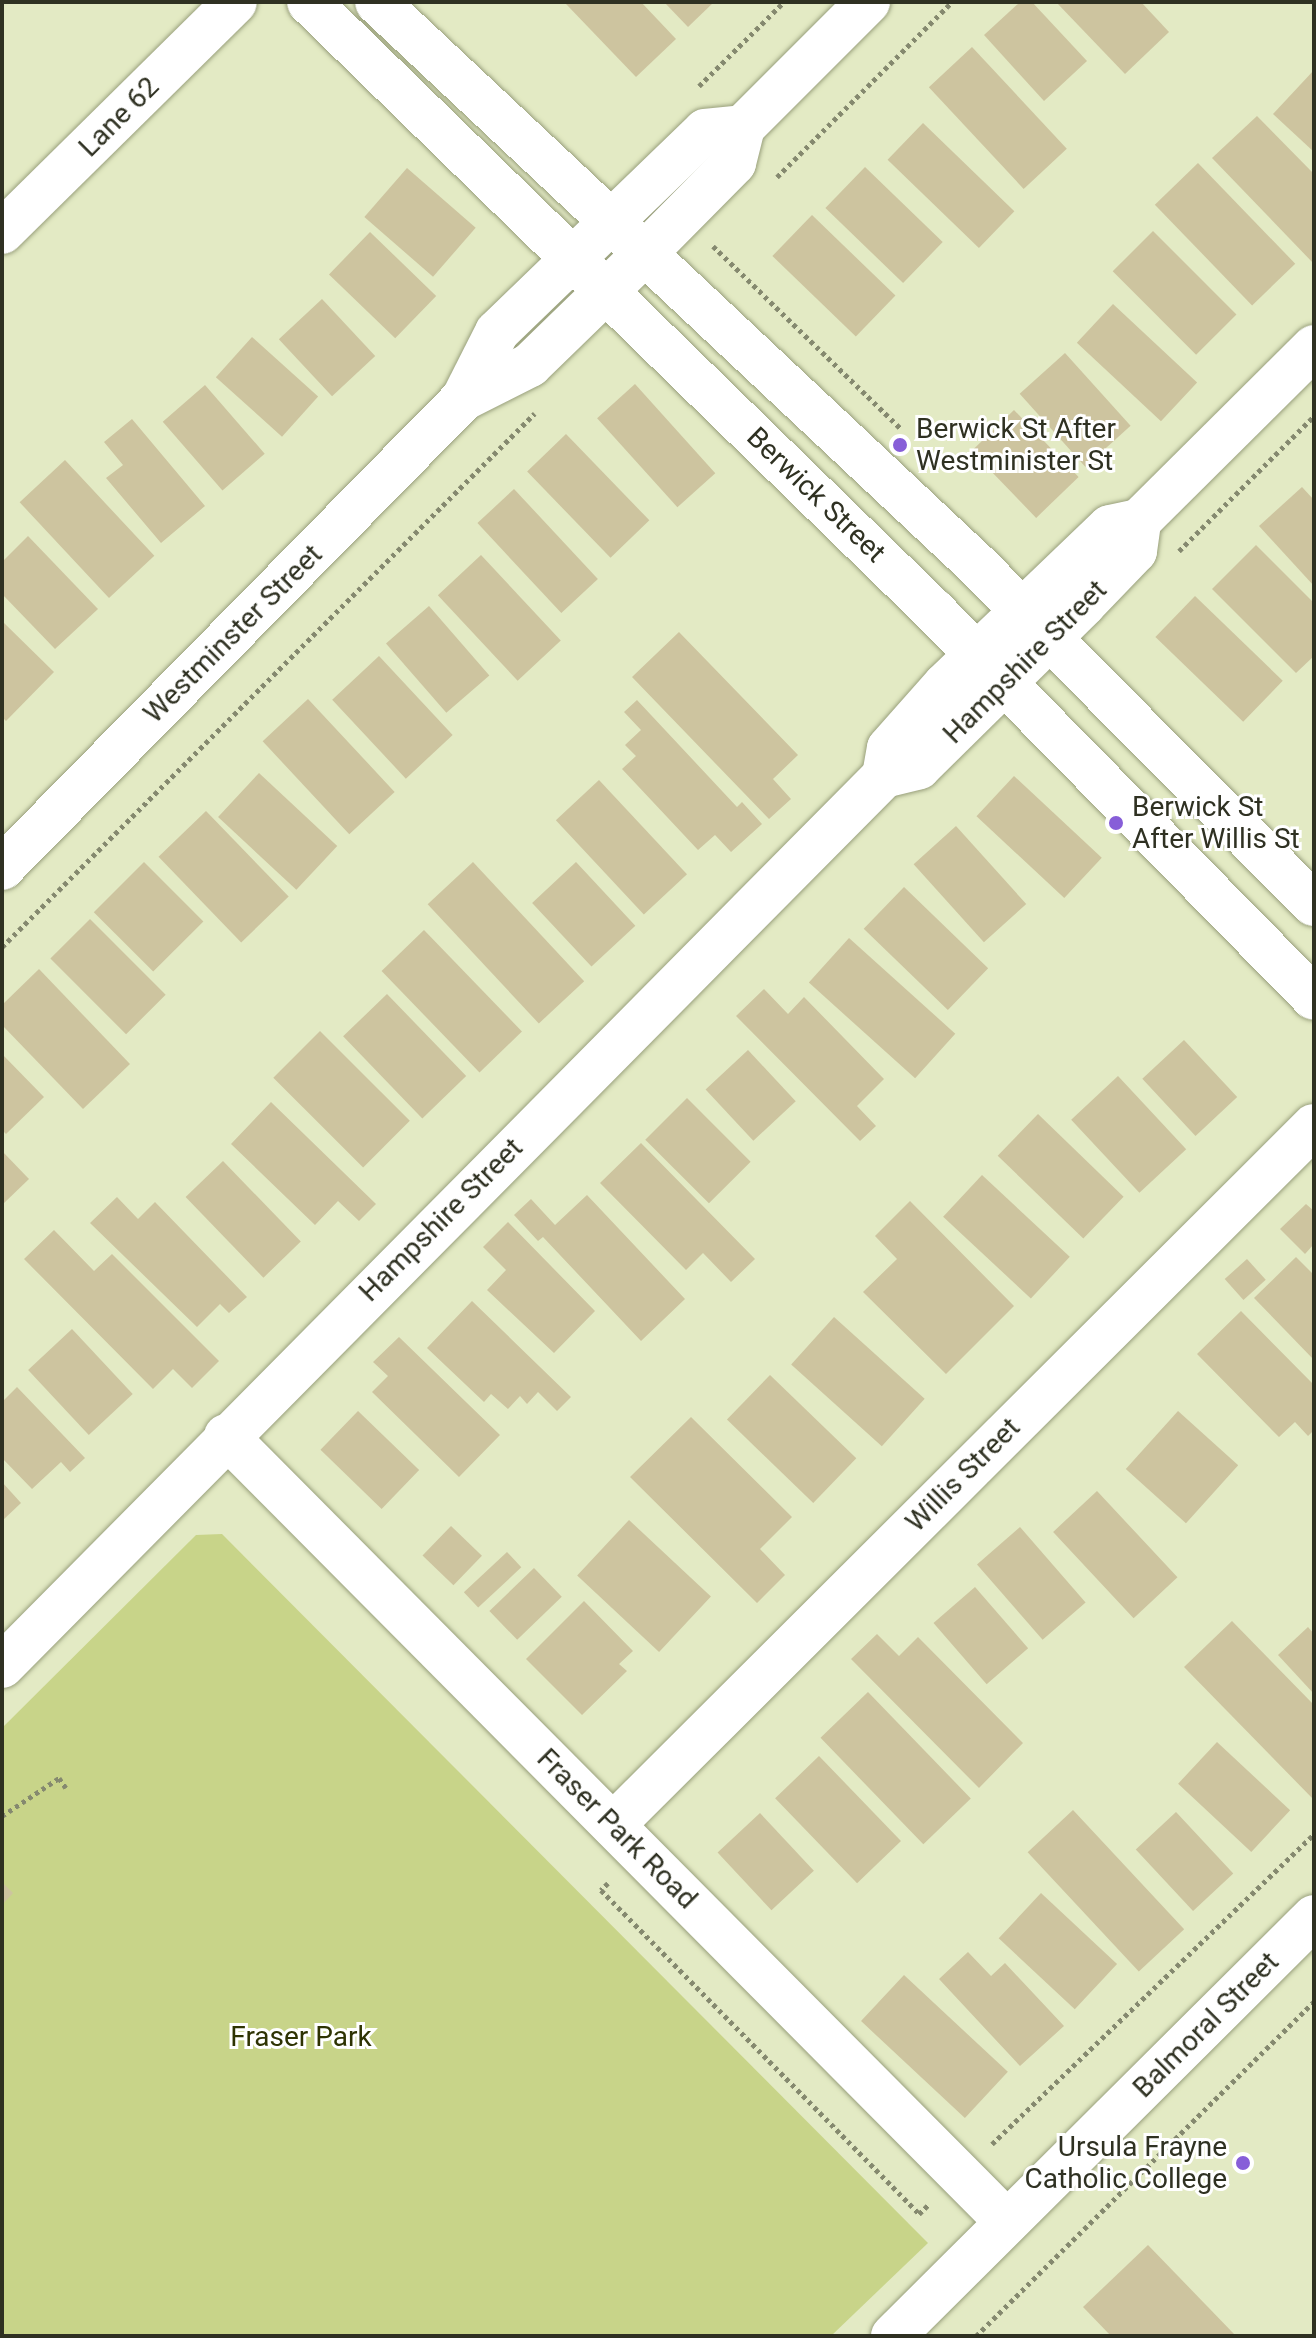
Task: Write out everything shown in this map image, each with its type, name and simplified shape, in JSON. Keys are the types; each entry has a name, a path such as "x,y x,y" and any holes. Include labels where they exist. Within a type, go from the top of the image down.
{"street":[{"name":"Lane 62","path":"2,232 235,2"},
{"name":"Berwick Street","path":"309,2 574,256 990,668 1314,998"},
{"name":"Berwick Street","path":"377,2 1036,624 1314,904"},
{"name":"Westminster Street","path":"463,399 530,365 644,254 734,163 743,127 868,2"},
{"name":"Westminster Street","path":"2,868 463,399 497,332 705,131 743,127"},
{"name":"Hampshire Street","path":"2,1666 226,1436 884,776 919,767 990,668 1036,624 1110,527 1139,521 1314,347"},
{"name":"Willis Street","path":"626,1838 1314,1126"},
{"name":"Fraser Park Road","path":"226,1436 1007,2222"},
{"name":"Balmoral Street","path":"893,2336 1314,1917"}],"path":[{"path":"688,97 784,2"},
{"path":"765,189 952,2"},
{"path":"710,244 721,233"},
{"path":"2,947 543,406"},
{"path":"1173,557 1314,416"},
{"path":"2,1816 59,1778 66,1788"},
{"path":"626,1838 601,1890 919,2214 1314,1834"},
{"path":"976,2336 1314,2001"}],"green space":[{"name":"Fraser Park","path":"222,1534 928,2243 831,2336 2,2336 2,1728 196,1535"}],"building":[{"path":"641,2 676,39 636,77 566,4"},
{"path":"664,2 714,2 688,27"},
{"path":"1020,2 1032,2 1087,61 1044,101 984,35"},
{"path":"1056,2 1141,2 1169,32 1125,74"},
{"path":"972,47 1067,149 1024,189 929,87"},
{"path":"1314,70 1314,152 1273,114"},
{"path":"1257,116 1314,174 1314,264 1212,158"},
{"path":"923,123 1014,211 979,248 888,160"},
{"path":"1198,163 1295,264 1252,305 1155,205"},
{"path":"865,167 943,242 903,283 825,208"},
{"path":"407,168 476,228 433,277 364,217"},
{"path":"812,215 895,296 856,337 772,256"},
{"path":"1153,231 1236,314 1196,355 1113,271"},
{"path":"370,232 436,296 395,338 329,274"},
{"path":"322,299 375,356 332,396 279,339"},
{"path":"1113,304 1197,382 1161,421 1077,343"},
{"path":"252,337 318,397 282,437 216,377"},
{"path":"1065,353 1131,426 1085,467 1020,394"},
{"path":"635,384 715,473 677,507 597,418"},
{"path":"205,385 265,454 222,490 163,422"},
{"path":"1014,410 1079,477 1036,518 972,451"},
{"path":"132,419 205,506 161,543 106,478 123,465 104,442"},
{"path":"566,434 649,520 611,558 527,472"},
{"path":"65,460 154,556 109,598 20,502"},
{"path":"1302,487 1314,500 1314,586 1259,526"},
{"path":"514,489 598,579 561,613 477,523"},
{"path":"28,536 98,609 55,649 2,594 2,562"},
{"path":"1256,545 1314,603 1314,656 1296,673 1212,589"},
{"path":"481,555 561,641 518,681 438,595"},
{"path":"1195,596 1283,681 1243,722 1155,637"},
{"path":"429,606 489,675 446,713 386,643"},
{"path":"2,621 54,672 6,721 2,717"},
{"path":"679,632 798,755 773,779 791,799 769,819 632,677"},
{"path":"379,656 453,735 406,779 332,700"},
{"path":"308,699 395,792 349,834 263,741"},
{"path":"637,700 737,807 742,802 762,824 731,852 715,835 698,850 622,769 636,756 625,745 641,730 624,712"},
{"path":"259,773 337,846 296,890 218,817"},
{"path":"1014,776 1102,858 1064,898 976,816"},
{"path":"599,780 687,874 644,915 556,820"},
{"path":"206,811 289,897 241,942 159,857"},
{"path":"956,826 1026,904 984,942 914,864"},
{"path":"144,862 203,921 153,972 94,912"},
{"path":"473,862 584,981 539,1023 428,904"},
{"path":"576,862 635,926 591,967 532,903"},
{"path":"904,887 988,968 948,1010 864,929"},
{"path":"90,919 166,995 126,1034 50,959"},
{"path":"424,930 522,1031 480,1072 382,971"},
{"path":"849,938 955,1034 915,1078 809,983"},
{"path":"39,969 130,1064 83,1109 2,1025 2,1005"},
{"path":"764,989 788,1014 804,997 884,1079 857,1106 876,1126 860,1141 736,1016"},
{"path":"387,994 466,1076 422,1118 343,1036"},
{"path":"320,1031 410,1121 363,1167 273,1078"},
{"path":"1184,1040 1237,1097 1196,1136 1142,1079"},
{"path":"748,1050 796,1101 753,1141 706,1090"},
{"path":"2,1054 44,1097 6,1134 2,1130"},
{"path":"1118,1076 1186,1149 1139,1193 1071,1120"},
{"path":"687,1098 751,1162 709,1203 645,1140"},
{"path":"271,1102 376,1204 359,1221 338,1201 315,1225 231,1144"},
{"path":"1038,1114 1124,1197 1083,1238 998,1156"},
{"path":"641,1143 755,1259 731,1282 703,1253 686,1270 600,1183"},
{"path":"2,1151 29,1179 2,1205"},
{"path":"223,1161 301,1242 263,1278 186,1197"},
{"path":"982,1175 1070,1257 1031,1299 943,1217"},
{"path":"587,1195 685,1299 641,1341 543,1237 538,1241 514,1215 531,1199 555,1225"},
{"path":"117,1197 138,1219 155,1202 247,1297 229,1313 220,1304 197,1327 90,1223"},
{"path":"910,1201 1014,1306 946,1374 863,1292 897,1259 875,1236"},
{"path":"1306,1204 1314,1211 1314,1244 1305,1254 1280,1229"},
{"path":"508,1222 595,1311 554,1353 487,1290 506,1270 483,1247"},
{"path":"54,1230 94,1271 112,1254 219,1361 192,1388 173,1369 153,1389 24,1259"},
{"path":"1296,1257 1314,1275 1314,1360 1254,1298"},
{"path":"1247,1259 1266,1280 1243,1300 1225,1279"},
{"path":"472,1301 571,1397 557,1411 538,1392 527,1404 520,1396 508,1409 491,1394 484,1402 427,1348"},
{"path":"1241,1311 1314,1385 1314,1430 1308,1436 1295,1422 1279,1437 1197,1354"},
{"path":"834,1317 925,1399 882,1446 791,1365"},
{"path":"72,1329 133,1394 89,1435 28,1370"},
{"path":"399,1337 500,1435 459,1477 372,1392 388,1376 373,1362"},
{"path":"770,1375 856,1458 813,1503 727,1420"},
{"path":"17,1387 85,1458 70,1472 61,1462 32,1489 2,1458 2,1402"},
{"path":"358,1411 419,1470 382,1509 320,1450"},
{"path":"1178,1411 1238,1465 1186,1523 1126,1469"},
{"path":"691,1417 792,1517 760,1549 785,1575 757,1603 630,1477"},
{"path":"2,1482 21,1503 2,1521"},
{"path":"1097,1491 1177,1577 1134,1618 1053,1532"},
{"path":"629,1520 711,1596 659,1652 577,1576"},
{"path":"451,1526 482,1556 453,1585 423,1555"},
{"path":"1020,1527 1086,1602 1043,1640 977,1564"},
{"path":"507,1552 521,1567 478,1608 464,1592"},
{"path":"534,1568 562,1597 517,1640 489,1611"},
{"path":"975,1587 1028,1648 987,1684 933,1623"},
{"path":"584,1601 633,1651 619,1664 627,1671 582,1715 526,1659"},
{"path":"1232,1621 1314,1705 1314,1800 1184,1667"},
{"path":"1308,1627 1314,1634 1314,1694 1278,1655"},
{"path":"877,1634 899,1656 918,1637 1023,1743 979,1788 851,1659"},
{"path":"868,1692 971,1798 923,1844 821,1738"},
{"path":"1217,1742 1290,1810 1251,1852 1178,1784"},
{"path":"819,1756 901,1841 857,1883 775,1798"},
{"path":"1073,1810 1184,1929 1139,1971 1028,1852"},
{"path":"1176,1812 1233,1873 1193,1911 1136,1850"},
{"path":"760,1813 814,1871 771,1910 718,1853"},
{"path":"2,1882 13,1893 2,1905"},
{"path":"1041,1893 1117,1964 1075,2009 999,1938"},
{"path":"968,1952 991,1976 1005,1963 1064,2026 1020,2066 939,1979"},
{"path":"904,1975 1008,2072 965,2118 861,2021"},
{"path":"1148,2245 1236,2336 1111,2336 1083,2307"}],"place":[{"name":"Berwick St After Westminister St","path":"900,445"},
{"name":"Berwick St After Willis St","path":"1116,823"},
{"name":"Ursula Frayne Catholic College","path":"1243,2163"}]}
